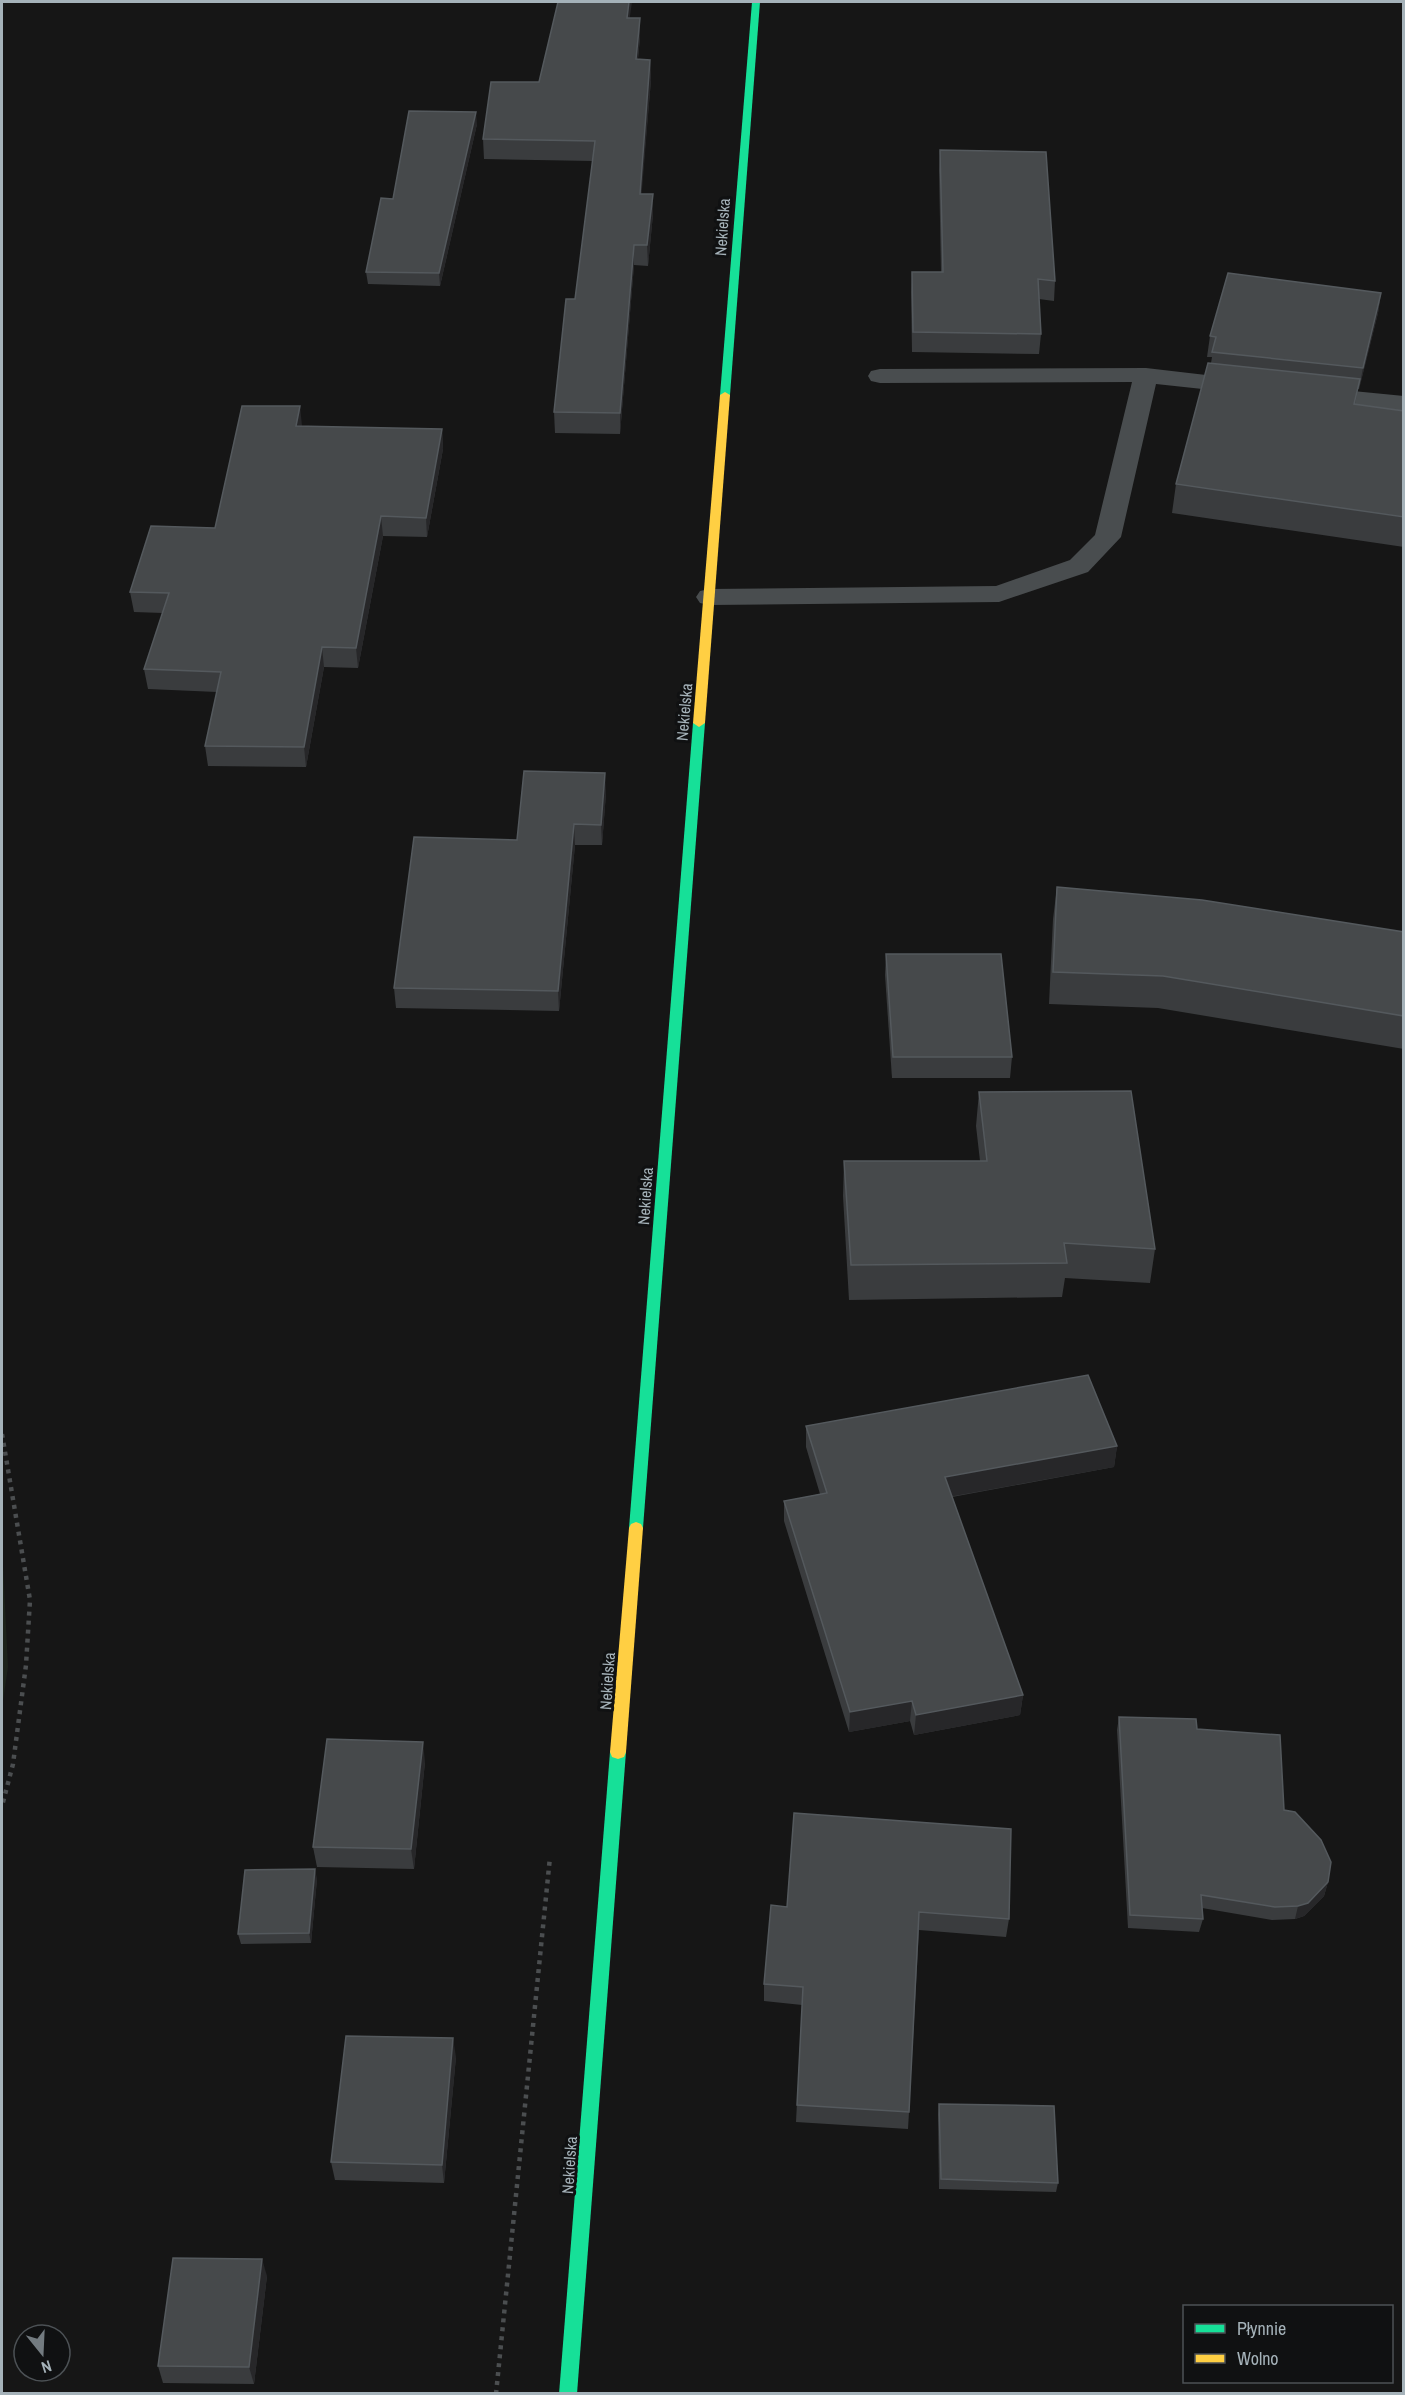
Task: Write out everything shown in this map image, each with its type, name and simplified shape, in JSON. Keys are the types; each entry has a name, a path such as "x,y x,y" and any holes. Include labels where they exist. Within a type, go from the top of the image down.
{"street":[{"name":"Nekielska","path":"568,2394 756,2"}],"lane":[{"path":"709,597 999,594 1079,566 1108,537 1146,375"},
{"path":"880,376 1146,375 1404,404"}],"path":[{"path":"2,1434 30,1600 26,1665 13,1764 2,1806"}],"shaded area":[{"path":"2,1544 8,1667 2,1708"}],"building":[{"path":"558,2 629,2 627,18 640,18 636,59 650,60 640,194 653,194 647,245 634,245 620,413 554,412 566,299 575,299 595,141 483,139 491,82 539,82"},
{"path":"409,111 476,112 439,273 366,272 381,198 393,199"},
{"path":"940,150 1046,152 1055,281 1038,279 1041,334 913,332 912,272 943,272"},
{"path":"1228,273 1381,293 1363,368 1212,352 1216,337 1210,336"},
{"path":"1208,363 1360,379 1354,404 1404,411 1404,517 1176,484"},
{"path":"242,406 300,406 296,426 442,429 426,518 381,516 356,648 322,647 304,747 205,746 221,672 144,669 169,593 130,592 151,526 215,528"},
{"path":"524,771 605,773 601,825 574,824 558,991 394,988 414,837 517,840"},
{"path":"1057,887 1202,900 1404,932 1404,1016 1163,976 1053,972"},
{"path":"886,954 1001,954 1012,1057 893,1057"},
{"path":"1131,1091 1155,1249 1064,1243 1067,1263 851,1265 844,1161 987,1161 979,1092"},
{"path":"1088,1375 1117,1446 945,1477 1023,1695 916,1715 912,1701 850,1712 784,1501 827,1493 806,1426"},
{"path":"1119,1717 1196,1719 1197,1729 1280,1735 1284,1810 1295,1812 1321,1840 1331,1862 1328,1882 1308,1903 1298,1906 1275,1907 1201,1895 1203,1919 1130,1915"},
{"path":"327,1739 423,1742 411,1849 313,1847"},
{"path":"794,1813 1011,1829 1009,1919 919,1912 909,2112 797,2105 803,1987 764,1984 771,1905 787,1907"},
{"path":"315,1869 309,1933 238,1934 245,1870"},
{"path":"346,2036 453,2038 442,2165 331,2162"},
{"path":"939,2104 1054,2106 1058,2183 941,2179"},
{"path":"173,2258 262,2259 249,2367 158,2366"}],"traffic: fast":[{"path":"725,395 756,2"},
{"path":"636,1528 699,723"},
{"path":"568,2394 618,1752"}],"traffic: slow":[{"path":"699,723 725,395"},
{"path":"618,1752 636,1528"}]}
